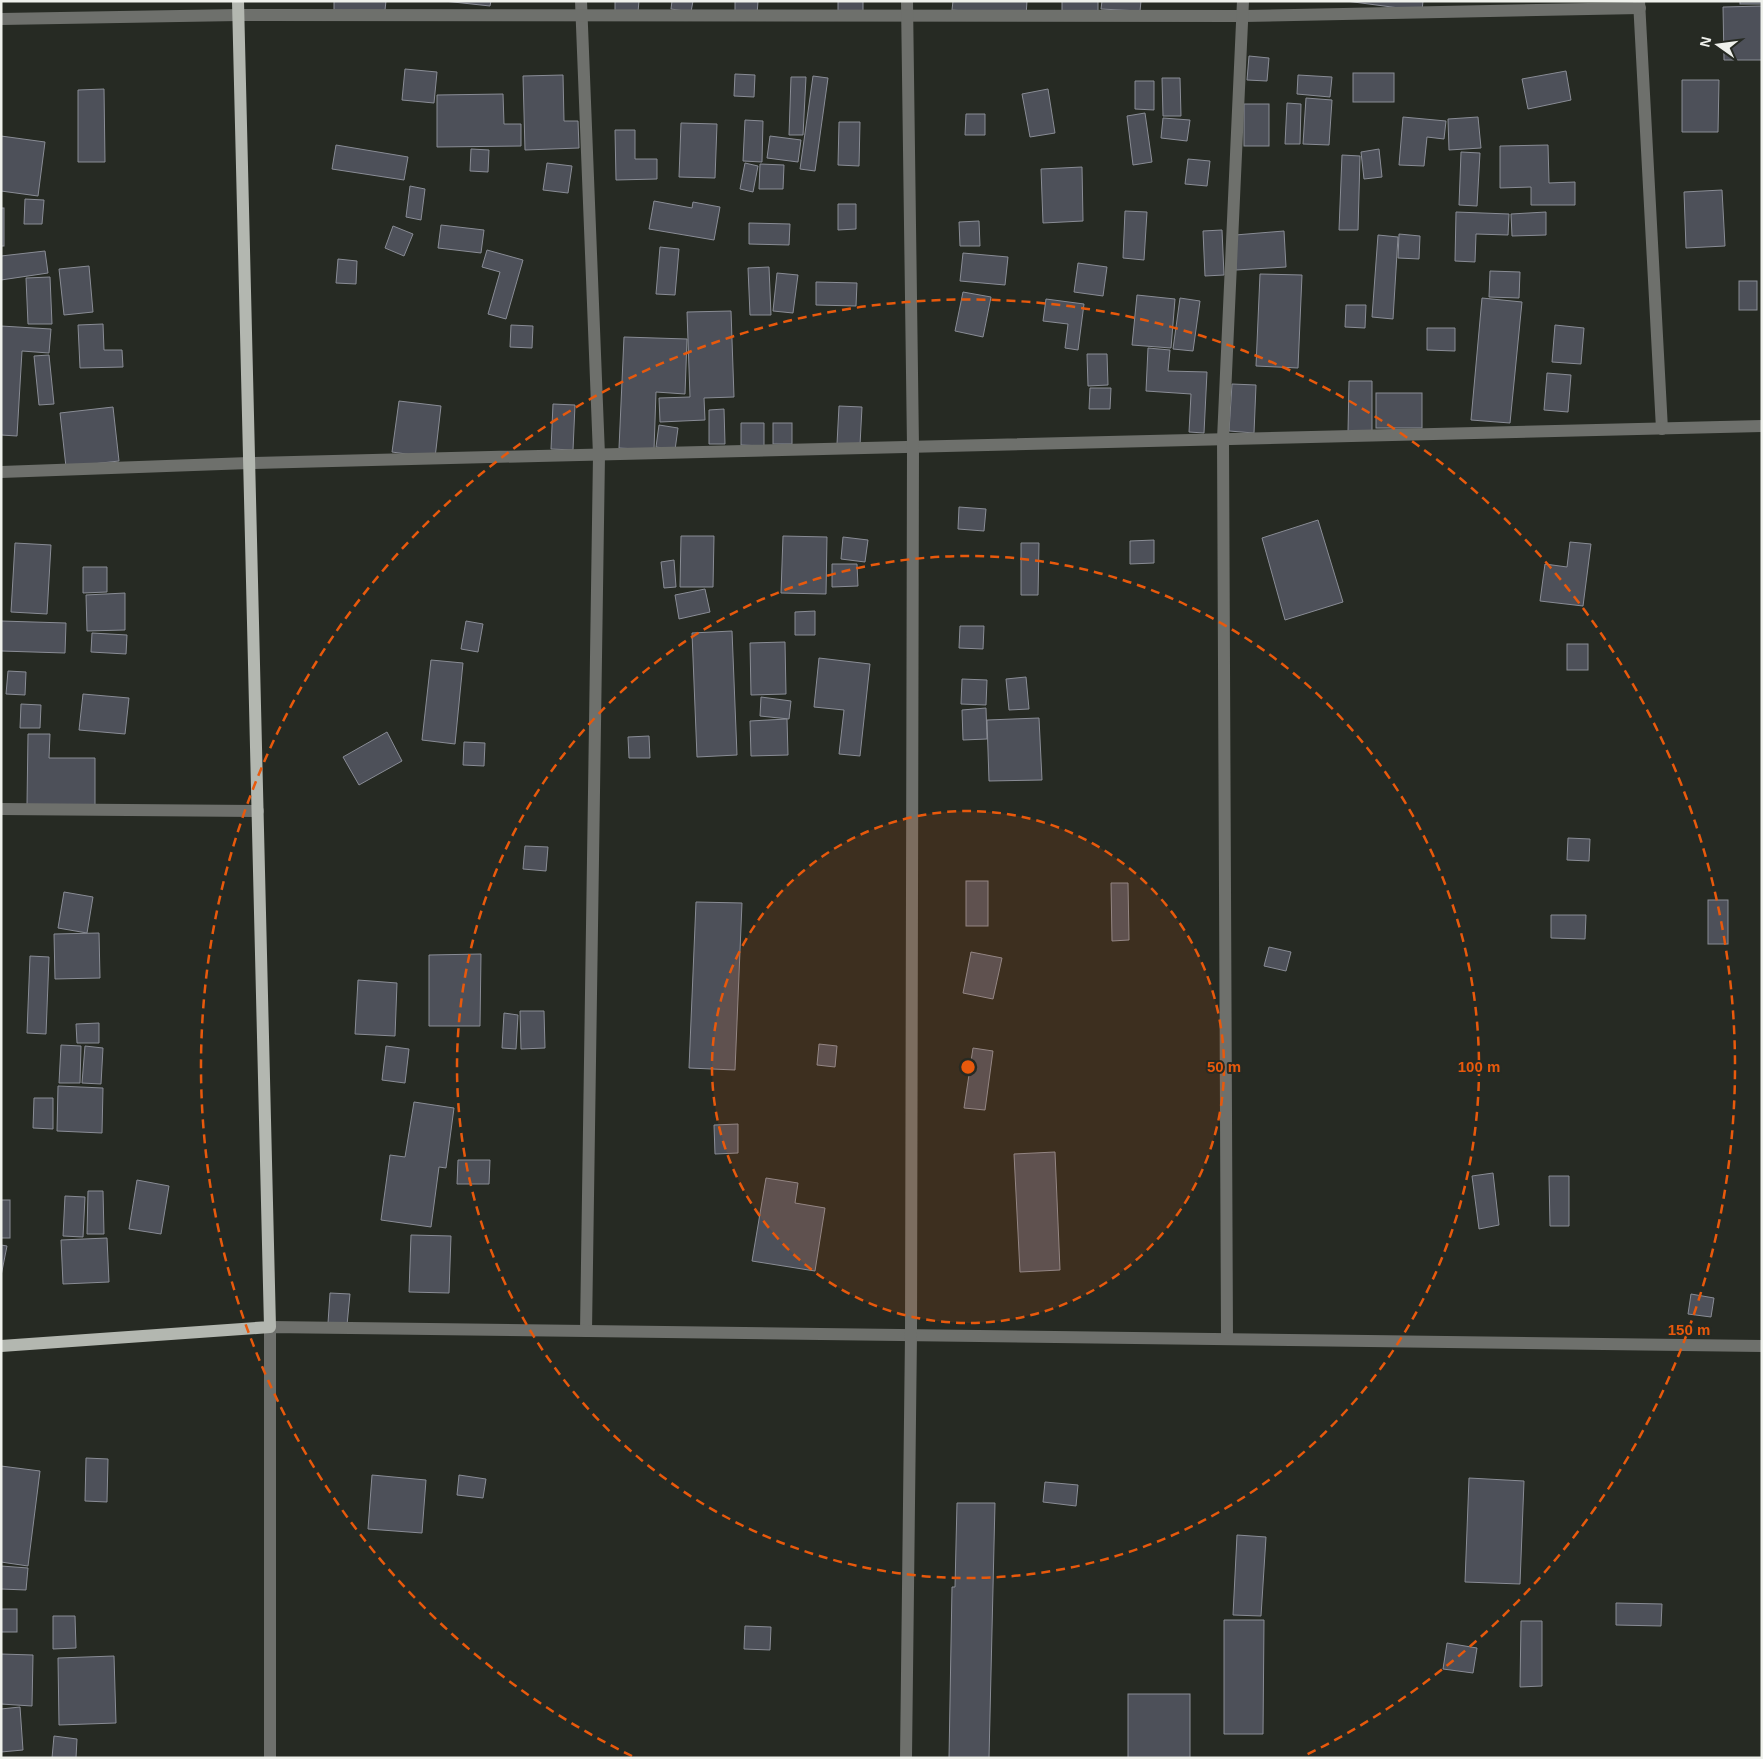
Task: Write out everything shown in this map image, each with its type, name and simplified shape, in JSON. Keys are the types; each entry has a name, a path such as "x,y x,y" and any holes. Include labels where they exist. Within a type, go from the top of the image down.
{"main road":[{"path":"1,1346 270,1327 238,1"}],"street":[{"path":"581,1 599,455 586,1331"},
{"path":"906,1758 911,1335 913,447 907,1"},
{"path":"1227,1339 1223,439 1244,16 1243,1"},
{"path":"1,19 239,15 1244,16 1639,5 1662,429"},
{"path":"1,472 249,463 1762,426"},
{"path":"1,809 258,811"},
{"path":"270,1758 270,1327 1762,1346"}],"building":[{"path":"334,1 386,1 384,19 334,15"},
{"path":"444,1 491,1 490,6"},
{"path":"615,1 639,1 638,12 615,11"},
{"path":"672,1 693,1 691,12 671,9"},
{"path":"735,1 758,1 757,15 735,15"},
{"path":"838,1 863,1 863,12 838,13"},
{"path":"953,1 1027,1 1026,16 952,10"},
{"path":"1062,1 1098,1 1098,12 1062,12"},
{"path":"1102,1 1141,1 1140,11 1101,9"},
{"path":"1346,1 1423,1 1422,11"},
{"path":"1740,1 1762,1 1762,4 1740,4"},
{"path":"1762,6 1762,60 1724,60 1723,7"},
{"path":"1249,56 1269,58 1267,81 1247,80"},
{"path":"405,69 437,72 434,103 402,100"},
{"path":"1566,71 1571,100 1528,109 1522,79"},
{"path":"1353,73 1394,73 1394,102 1353,102"},
{"path":"735,74 755,75 754,97 734,96"},
{"path":"563,75 564,121 578,121 579,148 525,150 523,76"},
{"path":"1298,75 1332,77 1330,97 1297,94"},
{"path":"813,76 828,78 815,171 800,169"},
{"path":"791,77 806,77 803,135 789,135"},
{"path":"1162,78 1180,78 1181,116 1163,116"},
{"path":"1682,80 1719,80 1718,132 1682,132"},
{"path":"1135,81 1154,81 1154,110 1135,109"},
{"path":"104,89 105,162 78,162 78,90"},
{"path":"1048,89 1055,133 1030,137 1022,94"},
{"path":"503,94 504,124 521,124 521,146 437,147 437,95"},
{"path":"1306,98 1332,100 1329,145 1303,144"},
{"path":"1287,103 1301,104 1300,144 1285,144"},
{"path":"1244,104 1269,104 1269,146 1244,146"},
{"path":"1145,113 1152,162 1133,165 1127,116"},
{"path":"966,114 985,114 985,135 965,135"},
{"path":"1403,117 1446,121 1444,139 1427,137 1424,166 1399,165"},
{"path":"1478,117 1481,148 1449,150 1448,119"},
{"path":"1163,118 1190,120 1187,141 1161,138"},
{"path":"745,120 763,121 762,162 743,161"},
{"path":"839,122 860,122 859,166 838,165"},
{"path":"681,123 717,124 715,178 679,177"},
{"path":"615,130 635,130 635,159 657,159 657,179 616,180"},
{"path":"1,136 45,142 38,196 1,191"},
{"path":"770,136 801,140 798,162 767,158"},
{"path":"336,145 408,157 404,180 332,169"},
{"path":"1548,145 1549,183 1575,182 1575,205 1531,205 1531,187 1500,188 1500,146"},
{"path":"471,149 489,150 488,172 470,171"},
{"path":"1379,149 1382,177 1364,179 1361,152"},
{"path":"1461,152 1480,153 1477,206 1459,205"},
{"path":"1342,155 1360,156 1358,230 1339,230"},
{"path":"1188,159 1210,161 1207,186 1185,184"},
{"path":"547,163 572,166 568,193 543,190"},
{"path":"745,163 758,166 753,192 740,189"},
{"path":"760,164 784,165 783,189 759,189"},
{"path":"1082,167 1083,221 1043,223 1041,169"},
{"path":"410,186 425,189 421,220 406,217"},
{"path":"1722,190 1725,246 1686,248 1684,192"},
{"path":"25,199 44,200 42,224 24,224"},
{"path":"654,201 692,208 693,202 720,207 714,240 649,229"},
{"path":"838,204 856,204 856,229 838,230"},
{"path":"1,208 4,208 4,246 1,246"},
{"path":"1125,211 1147,212 1144,260 1123,258"},
{"path":"1456,212 1509,214 1508,235 1476,234 1475,262 1455,261"},
{"path":"1546,212 1546,235 1512,236 1511,214"},
{"path":"979,221 980,246 960,246 959,222"},
{"path":"749,223 790,224 789,245 749,244"},
{"path":"441,225 484,230 481,253 438,248"},
{"path":"393,226 413,234 404,256 385,248"},
{"path":"1222,230 1224,275 1205,276 1203,231"},
{"path":"1284,231 1286,267 1236,270 1235,235"},
{"path":"1399,234 1420,236 1419,259 1398,258"},
{"path":"1378,235 1398,237 1393,319 1372,317"},
{"path":"660,247 679,249 675,295 656,294"},
{"path":"487,250 523,260 506,319 488,314 500,272 482,267"},
{"path":"45,251 48,273 1,280 1,256"},
{"path":"963,253 1008,257 1005,285 960,281"},
{"path":"338,259 357,261 356,284 336,283"},
{"path":"1078,263 1107,267 1103,296 1074,292"},
{"path":"89,266 93,312 64,315 59,269"},
{"path":"769,267 771,315 750,315 748,268"},
{"path":"1490,271 1520,272 1519,298 1489,297"},
{"path":"777,273 798,275 793,313 773,311"},
{"path":"1260,274 1302,275 1298,368 1256,366"},
{"path":"50,277 52,324 28,324 26,278"},
{"path":"1739,281 1757,281 1757,310 1739,310"},
{"path":"816,282 857,283 856,306 816,305"},
{"path":"963,292 991,297 983,337 955,331"},
{"path":"1137,295 1175,299 1171,348 1132,345"},
{"path":"1180,298 1200,301 1193,351 1173,349"},
{"path":"1482,298 1522,302 1510,423 1471,420"},
{"path":"1046,299 1084,304 1078,350 1065,348 1068,324 1043,321"},
{"path":"1346,305 1366,305 1365,328 1345,327"},
{"path":"731,311 734,397 704,398 705,420 660,422 659,398 690,397 687,312"},
{"path":"103,324 104,350 122,350 123,367 80,368 78,325"},
{"path":"511,325 533,326 532,348 510,347"},
{"path":"1555,325 1584,328 1581,364 1552,362"},
{"path":"1,326 51,329 49,353 22,351 17,436 1,435"},
{"path":"1427,328 1455,328 1455,351 1427,350"},
{"path":"624,337 687,339 685,394 656,392 654,450 619,448"},
{"path":"1148,348 1170,350 1168,371 1207,372 1204,433 1189,432 1191,394 1146,391"},
{"path":"1087,354 1107,354 1108,385 1088,386"},
{"path":"49,355 54,404 39,405 34,356"},
{"path":"1547,373 1571,375 1568,412 1544,410"},
{"path":"1349,381 1372,381 1372,432 1348,432"},
{"path":"1232,384 1256,385 1254,433 1229,431"},
{"path":"1090,388 1111,388 1110,409 1089,409"},
{"path":"1376,393 1422,393 1422,428 1376,428"},
{"path":"399,401 441,406 435,458 392,452"},
{"path":"553,404 575,405 573,450 551,449"},
{"path":"839,406 862,407 860,445 837,444"},
{"path":"113,407 119,461 66,467 60,413"},
{"path":"724,409 725,444 709,444 709,410"},
{"path":"741,423 764,423 764,446 741,445"},
{"path":"773,423 792,423 792,444 773,444"},
{"path":"659,425 678,428 675,450 656,447"},
{"path":"959,507 986,509 984,531 958,529"},
{"path":"1318,520 1343,602 1285,620 1262,538"},
{"path":"681,536 714,536 713,587 680,587"},
{"path":"783,536 827,537 826,594 781,593"},
{"path":"843,537 868,540 865,562 841,559"},
{"path":"1154,540 1154,563 1130,564 1130,541"},
{"path":"1570,542 1591,544 1583,606 1540,601 1545,564 1567,567"},
{"path":"15,543 51,545 47,614 11,612"},
{"path":"1021,543 1039,543 1038,595 1021,595"},
{"path":"674,560 676,587 664,588 661,562"},
{"path":"832,564 857,564 858,586 832,587"},
{"path":"83,567 107,567 107,592 83,593"},
{"path":"705,589 710,612 679,619 675,595"},
{"path":"125,593 125,630 87,631 86,595"},
{"path":"815,611 815,635 795,635 795,612"},
{"path":"1,621 66,623 65,653 1,651"},
{"path":"466,621 483,624 478,652 461,649"},
{"path":"960,626 984,626 983,649 959,648"},
{"path":"732,631 737,755 697,757 692,633"},
{"path":"92,633 127,635 126,654 91,652"},
{"path":"785,642 786,694 751,695 750,643"},
{"path":"1567,644 1588,644 1588,670 1567,670"},
{"path":"819,658 870,664 860,756 839,754 844,710 814,707"},
{"path":"431,660 463,663 455,744 422,740"},
{"path":"8,671 26,672 25,695 6,694"},
{"path":"1026,677 1029,709 1009,710 1006,679"},
{"path":"962,679 987,680 986,705 961,704"},
{"path":"83,694 129,698 125,734 79,730"},
{"path":"761,697 791,701 789,719 760,716"},
{"path":"21,704 41,705 40,728 20,728"},
{"path":"986,708 987,739 963,740 962,710"},
{"path":"1039,718 1042,780 989,781 987,720"},
{"path":"787,719 788,755 751,756 750,721"},
{"path":"387,732 402,761 359,785 343,757"},
{"path":"28,734 50,734 49,758 95,758 95,805 27,805"},
{"path":"649,736 650,758 629,758 628,737"},
{"path":"464,742 485,743 484,766 463,765"},
{"path":"1568,838 1590,839 1589,861 1567,860"},
{"path":"525,846 548,847 546,871 523,869"},
{"path":"966,881 988,881 988,926 966,926"},
{"path":"1111,883 1128,883 1129,940 1112,941"},
{"path":"64,892 93,897 87,933 58,928"},
{"path":"1708,900 1728,900 1728,944 1708,944"},
{"path":"696,902 742,903 735,1070 689,1068"},
{"path":"1551,915 1586,915 1585,939 1551,938"},
{"path":"99,933 100,978 55,979 54,934"},
{"path":"1269,947 1291,952 1286,971 1264,966"},
{"path":"971,952 1002,958 993,999 963,993"},
{"path":"481,954 480,1026 429,1026 429,955"},
{"path":"30,956 49,957 46,1034 27,1033"},
{"path":"358,980 397,983 395,1036 355,1034"},
{"path":"520,1011 544,1011 545,1048 521,1049"},
{"path":"504,1013 518,1015 516,1049 502,1048"},
{"path":"99,1023 99,1043 77,1043 76,1024"},
{"path":"819,1044 837,1046 835,1067 817,1065"},
{"path":"61,1045 81,1046 80,1083 59,1083"},
{"path":"85,1046 103,1048 101,1084 82,1083"},
{"path":"386,1046 409,1049 405,1083 382,1080"},
{"path":"973,1048 993,1051 985,1110 964,1108"},
{"path":"58,1086 103,1088 102,1133 57,1131"},
{"path":"34,1098 53,1098 53,1129 33,1128"},
{"path":"414,1102 454,1108 446,1168 439,1167 431,1227 381,1220 390,1155 405,1157"},
{"path":"738,1124 738,1153 715,1154 714,1125"},
{"path":"1055,1152 1060,1270 1020,1272 1014,1154"},
{"path":"458,1160 490,1160 489,1184 457,1184"},
{"path":"1493,1173 1499,1225 1479,1229 1472,1176"},
{"path":"1549,1176 1569,1176 1569,1226 1550,1226"},
{"path":"766,1178 798,1183 795,1203 825,1208 815,1271 752,1261"},
{"path":"137,1180 169,1186 161,1234 129,1229"},
{"path":"88,1191 103,1191 104,1234 87,1234"},
{"path":"65,1196 85,1197 83,1237 63,1236"},
{"path":"1,1200 10,1200 10,1238 1,1238"},
{"path":"411,1235 451,1236 449,1293 409,1292"},
{"path":"107,1238 109,1282 63,1284 61,1240"},
{"path":"1,1245 7,1246 1,1276"},
{"path":"330,1293 350,1294 347,1325 328,1323"},
{"path":"1691,1294 1714,1298 1711,1317 1688,1314"},
{"path":"86,1458 108,1459 107,1502 85,1501"},
{"path":"1,1466 40,1471 28,1566 1,1562"},
{"path":"372,1475 426,1480 422,1533 368,1529"},
{"path":"459,1475 486,1479 483,1498 457,1495"},
{"path":"1469,1478 1524,1481 1520,1584 1465,1582"},
{"path":"1045,1482 1078,1485 1076,1506 1043,1502"},
{"path":"957,1503 995,1503 989,1758 949,1758 952,1587 955,1587"},
{"path":"1237,1535 1266,1537 1261,1616 1233,1615"},
{"path":"1,1566 28,1568 26,1590 1,1589"},
{"path":"1616,1603 1662,1604 1661,1626 1616,1625"},
{"path":"1,1609 17,1609 17,1632 1,1632"},
{"path":"53,1616 75,1616 76,1648 53,1649"},
{"path":"1224,1620 1264,1620 1263,1734 1224,1734"},
{"path":"1521,1621 1542,1621 1542,1686 1520,1687"},
{"path":"745,1626 771,1627 770,1650 744,1649"},
{"path":"1447,1643 1477,1648 1473,1673 1443,1669"},
{"path":"1,1654 33,1655 32,1706 1,1704"},
{"path":"114,1656 116,1723 59,1725 58,1658"},
{"path":"1128,1694 1190,1694 1190,1758 1128,1758"},
{"path":"20,1707 23,1750 1,1752 1,1709"},
{"path":"54,1736 77,1739 76,1758 52,1758"}]}
